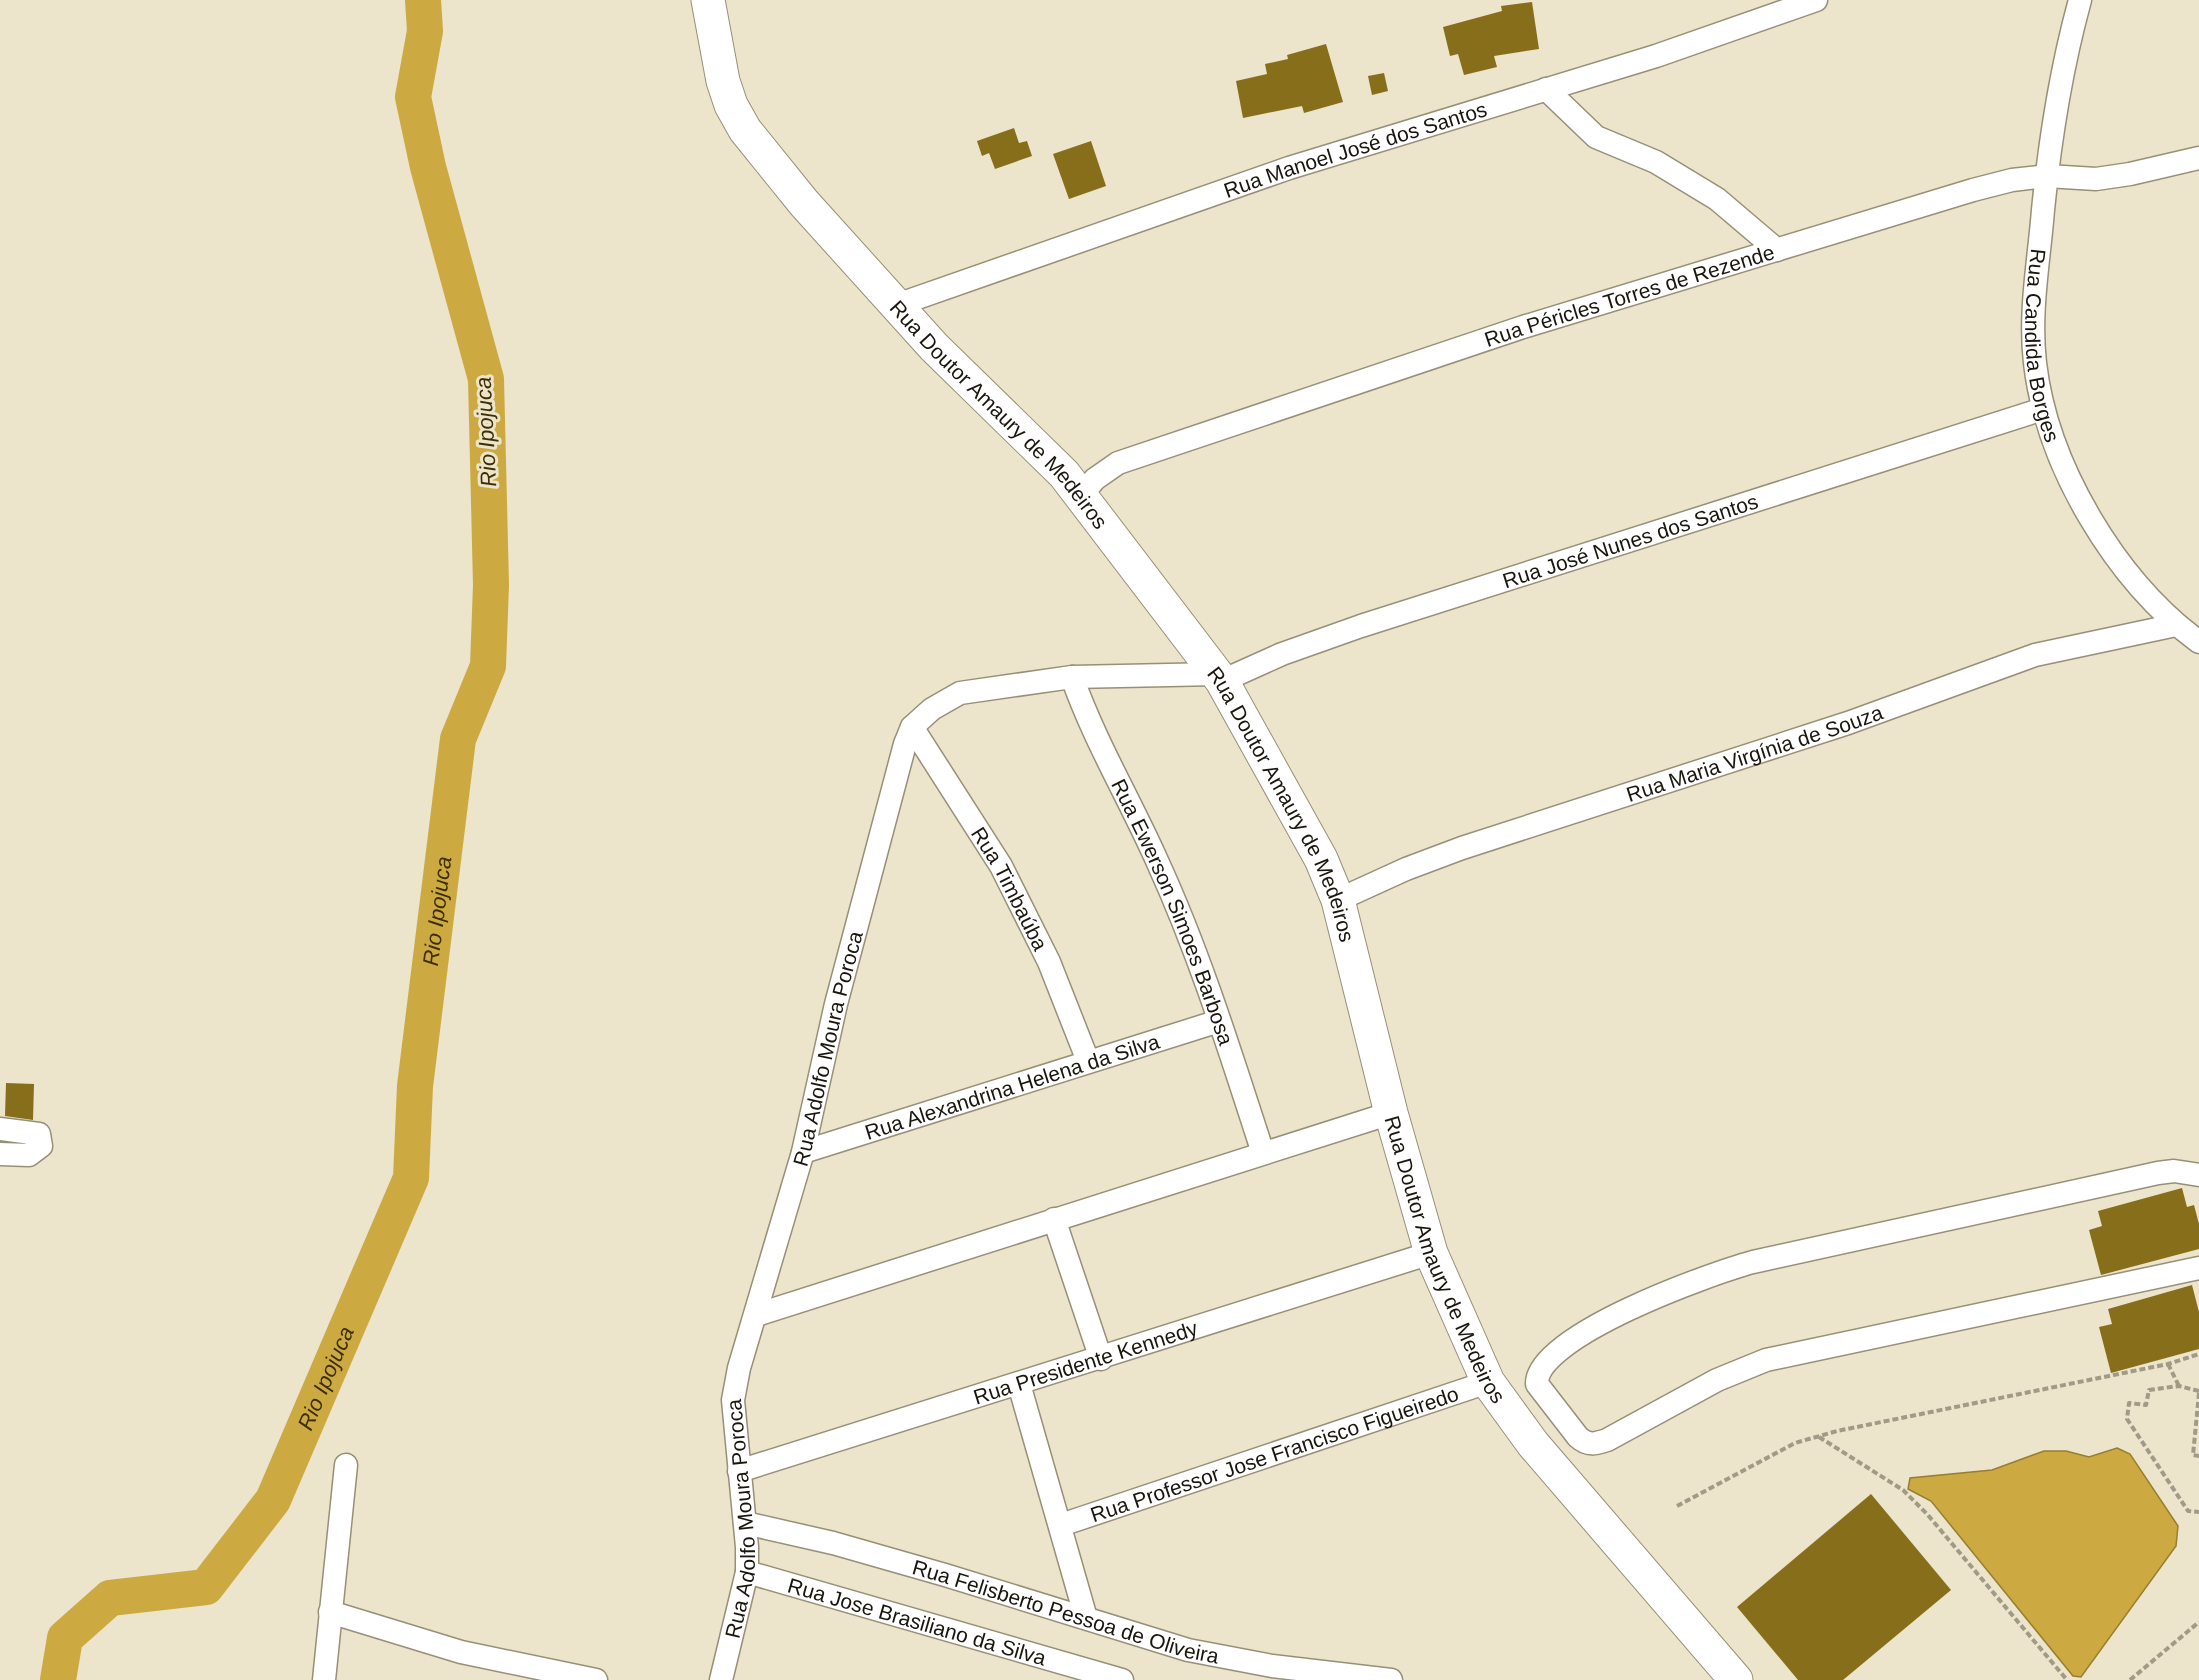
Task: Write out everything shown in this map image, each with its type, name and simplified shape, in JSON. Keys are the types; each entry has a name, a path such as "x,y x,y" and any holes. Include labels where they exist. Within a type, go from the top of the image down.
{"street":[{"name":"Rua Doutor Amaury de Medeiros","path":"708,0 723,81 731,105 745,130 804,203 934,347 1082,494 1220,677 1321,859 1338,900 1391,1113 1431,1253 1488,1382 1533,1444 1736,1680"},
{"name":"Rua Manoel José dos Santos","path":"897,305 1289,168 1656,56 1816,0"},
{"name":"Rua Candida Borges","path":"2080,0 2068,44 2047,176 2033,328 2043,409 2072,484 2090,519 2120,563 2176,625 2199,642"},
{"path":"1546,89 1596,137 1656,162 1717,200 1777,250"},
{"name":"Rua Péricles Torres de Rezende","path":"1082,494 1095,479 1118,463 1523,327 1973,190 2012,180 2047,176 2096,178 2199,158"},
{"name":"Rua José Nunes dos Santos","path":"1220,677 1360,626 1720,509 2043,409"},
{"name":"Rua Maria Virgínia de Souza","path":"1338,900 1406,869 1462,848 1848,723 2035,656 2176,625"},
{"name":"Rua Adolfo Moura Poroca","path":"721,1680 747,1572 745,1523 738,1472 733,1400 739,1368 803,1152 836,1004 905,744 912,727 932,709 960,693 1072,677 1220,677"},
{"name":"Rua Ewerson Simoes Barbosa","path":"1072,677 1099,744 1158,862 1203,969 1263,1153"},
{"name":"Rua Timbaúba","path":"912,727 1001,866 1049,962 1088,1061"},
{"name":"Rua Alexandrina Helena da Silva","path":"803,1152 1219,1021"},
{"path":"756,1316 1391,1113"},
{"path":"0,1129 39,1134 42,1139 41,1146 29,1155 0,1154"},
{"name":"Rua Doutor Amaury de Medeiros","path":"2199,1175 2174,1171 2158,1173 1753,1262 1709,1274 1638,1304 1571,1341 1541,1367 1537,1375 1537,1384 1578,1437 1585,1443 1594,1444 1717,1380 1766,1360 2199,1268"},
{"path":"1054,1219 1101,1359"},
{"name":"Rua Presidente Kennedy","path":"738,1472 1431,1253"},
{"name":"Rua Professor Jose Francisco Figueiredo","path":"1061,1525 1488,1382"},
{"path":"1018,1384 1061,1525 1086,1618"},
{"path":"324,1680 346,1465"},
{"name":"Rua Felisberto Pessoa de Oliveira","path":"745,1523 833,1543 1188,1650 1272,1666 1390,1680"},
{"name":"Rua Jose Brasiliano da Silva","path":"747,1572 1122,1680"},
{"path":"330,1612 460,1652 596,1680"}],"path":[{"path":"1677,1506 1795,1443 1819,1436 2168,1364 2199,1354"},
{"path":"2168,1364 2179,1386"},
{"path":"2199,1456 2193,1455 2199,1392 2179,1386 2149,1390 2146,1405 2129,1403 2127,1419 2188,1511 2199,1512"},
{"path":"1819,1436 1903,1490 1927,1514 2067,1680"},
{"path":"2130,1680 2199,1622"}],"shaded area":[{"path":"2117,1448 2130,1454 2178,1526 2176,1546 2081,1677 2073,1676 1931,1501 1908,1489 1910,1478 1992,1470 2044,1451 2066,1451 2089,1457"}],"building":[{"path":"1532,2 1539,49 1494,56 1497,67 1464,75 1458,54 1450,56 1443,27 1502,11 1501,6"},
{"path":"1326,44 1343,102 1304,113 1302,106 1243,118 1236,81 1267,74 1265,64 1288,59 1287,55"},
{"path":"1384,73 1388,91 1372,95 1368,76"},
{"path":"1014,128 1019,143 1027,141 1032,156 995,169 989,153 982,156 977,141"},
{"path":"1091,141 1106,186 1069,199 1053,154"},
{"path":"6,1083 34,1084 33,1120 5,1116"},
{"path":"2182,1188 2187,1207 2194,1205 2199,1224 2199,1249 2101,1275 2089,1230 2102,1226 2098,1211"},
{"path":"2192,1285 2199,1312 2199,1349 2111,1373 2099,1327 2112,1324 2108,1309"},
{"path":"1871,1494 1951,1590 1843,1680 1798,1680 1737,1607"}],"waterway":[{"name":"Rio Ipojuca","path":"58,1680 65,1638 110,1598 206,1587 273,1500 411,1178 415,1086 458,739 488,666 491,585 486,379 428,167 413,97 425,31 423,0"}]}
